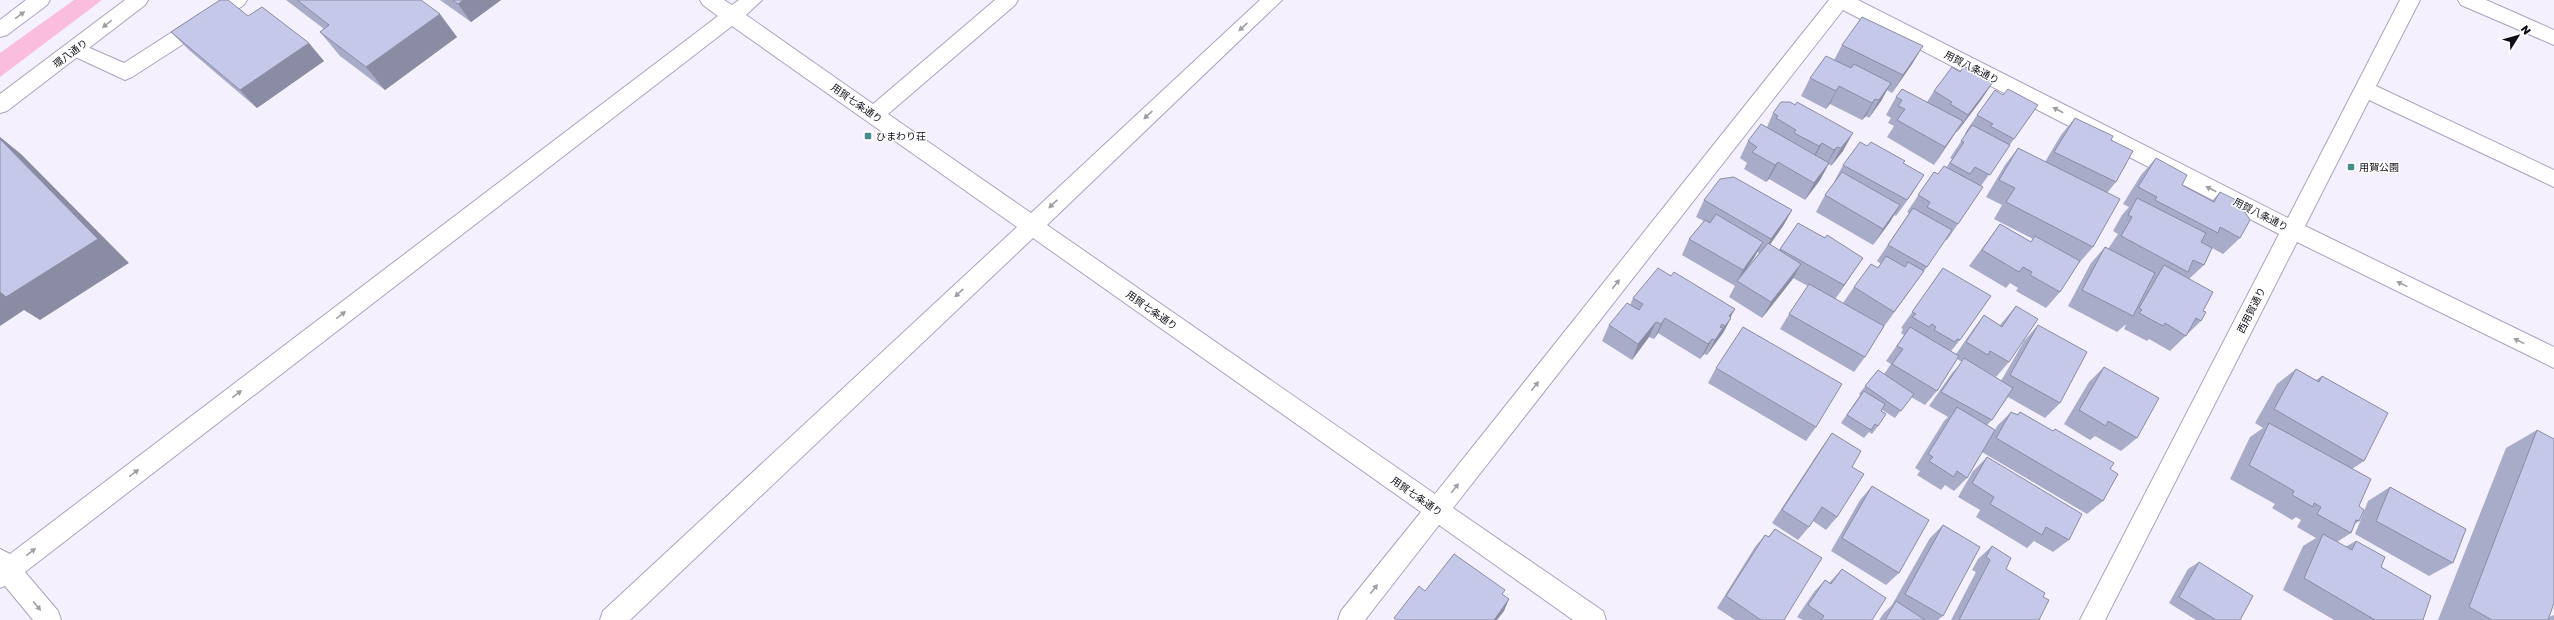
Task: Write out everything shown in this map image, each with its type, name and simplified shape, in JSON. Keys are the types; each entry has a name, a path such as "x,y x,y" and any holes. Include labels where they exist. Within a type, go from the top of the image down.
{"street":[{"path":"0,30 40,0"},
{"name":"環八通り","path":"0,105 76,49 138,0"},
{"path":"76,49 125,72 237,0"},
{"name":"用賀七条通り","path":"710,0 1594,620"},
{"path":"49,620 3,569 752,0"},
{"path":"874,115 1008,0"},
{"path":"612,620 1272,0"},
{"path":"1350,620 1841,0"},
{"name":"用賀八条通り","path":"1841,0 2292,230 2554,358"},
{"name":"西用賀通り","path":"2092,620 2410,0"},
{"path":"2468,0 2554,38"},
{"path":"2364,89 2554,179"}],"shaded area":[{"path":"74,0 102,0 0,77 0,53"}],"building":[{"path":"220,0 228,0 248,16 262,7 309,43 240,90 171,32"},
{"path":"297,0 421,0 440,14 366,67 320,32 329,25"},
{"path":"453,0 463,0 458,4"},
{"path":"1862,17 1923,46 1903,75 1842,45"},
{"path":"1826,56 1851,68 1854,64 1891,83 1879,100 1875,99 1872,103 1839,86 1836,91 1810,78"},
{"path":"1964,66 1993,82 1968,115 1950,104 1952,102 1934,91 1952,67 1960,72"},
{"path":"1902,89 1963,121 1945,147 1897,120 1905,109 1898,106 1902,100 1896,97"},
{"path":"2008,89 2038,105 2014,139 1990,126 1993,124 1977,115 1995,90 2003,95"},
{"path":"1781,102 1790,102 1795,105 1797,102 1853,133 1841,148 1837,147 1834,150 1822,143 1819,146 1794,133 1796,130 1776,118 1778,116 1773,113"},
{"path":"2075,118 2113,136 2111,140 2133,151 2116,182 2054,152"},
{"path":"1761,124 1829,163 1814,183 1778,162 1775,165 1752,152 1757,147 1748,141"},
{"path":"1972,125 2010,145 1990,175 1975,167 1970,174 1950,163 1964,142 1961,141"},
{"path":"0,139 98,239 6,297 0,292"},
{"path":"1860,142 1867,146 1871,142 1905,161 1903,163 1924,175 1907,200 1843,165"},
{"path":"2018,148 2120,199 2093,247 2006,202 2015,188 1999,180"},
{"path":"2156,158 2187,175 2182,185 2214,202 2220,192 2238,201 2250,220 2240,238 2220,227 2218,233 2155,200 2157,197 2138,187"},
{"path":"1944,166 1983,187 1958,224 1927,207 1930,202 1918,195 1934,172 1938,174"},
{"path":"1842,172 1900,205 1883,229 1825,195"},
{"path":"1734,177 1792,210 1771,239 1704,200 1720,179"},
{"path":"2137,198 2206,233 2201,242 2212,248 2204,265 2193,260 2188,272 2121,236 2132,217 2128,215"},
{"path":"1913,208 1952,230 1927,267 1888,245"},
{"path":"1716,214 1763,242 1743,270 1689,239 1705,220 1710,223"},
{"path":"1798,223 1825,238 1827,235 1863,258 1844,285 1780,249"},
{"path":"2000,224 2031,242 2035,236 2080,261 2060,292 2030,275 2032,272 2023,267 2019,272 1982,250"},
{"path":"1768,243 1801,264 1771,302 1737,281"},
{"path":"2105,247 2155,273 2133,316 2082,290"},
{"path":"1886,256 1905,267 1908,262 1924,271 1894,312 1854,287 1871,264 1878,268"},
{"path":"2164,265 2213,292 2203,311 2206,312 2201,321 2196,318 2186,336 2165,323 2163,326 2139,313 2142,310 2139,308"},
{"path":"1658,268 1671,276 1674,272 1735,309 1729,316 1731,318 1725,326 1722,324 1720,327 1723,328 1715,340 1712,339 1708,344 1665,318 1661,324 1656,322 1638,344 1609,325 1627,303 1639,310 1643,304 1633,298"},
{"path":"1943,268 1991,296 1960,340 1957,339 1955,342 1934,330 1936,327 1932,324 1929,327 1912,317 1916,314 1912,312"},
{"path":"1809,284 1884,326 1865,357 1789,314"},
{"path":"2016,306 2038,319 2009,362 1990,351 1988,355 1966,342 1984,315 2002,327"},
{"path":"2038,325 2087,352 2060,403 2010,375"},
{"path":"1743,327 1842,384 1816,427 1716,368"},
{"path":"1910,327 1959,356 1937,391 1892,364 1903,349 1897,346"},
{"path":"1964,358 2013,388 1992,420 1941,392"},
{"path":"2104,367 2159,398 2137,438 2108,421 2106,426 2079,410"},
{"path":"2296,369 2319,382 2322,376 2388,413 2364,461 2274,409"},
{"path":"1878,370 1914,394 1901,411 1865,386"},
{"path":"1864,391 1885,404 1881,411 1886,414 1878,426 1875,424 1871,430 1847,415"},
{"path":"1957,407 1995,430 1967,478 1957,471 1954,477 1929,461 1933,457 1928,454"},
{"path":"2011,412 2018,415 2020,412 2053,431 2055,429 2114,463 2110,469 2118,474 2103,501 1996,438"},
{"path":"2269,423 2371,479 2359,506 2364,510 2359,521 2356,520 2351,533 2317,514 2321,507 2314,503 2313,507 2292,495 2294,491 2249,465"},
{"path":"2537,430 2554,439 2554,603 2548,620 2492,620 2469,607"},
{"path":"1832,433 1861,451 1852,467 1864,474 1837,517 1822,507 1809,527 1782,510"},
{"path":"1987,457 2082,514 2069,540 2046,527 2042,535 1990,504 1994,497 1972,483"},
{"path":"1872,486 1929,520 1899,573 1842,538"},
{"path":"2390,487 2466,529 2453,563 2376,521"},
{"path":"1943,525 1980,547 1943,616 1905,594"},
{"path":"1775,529 1822,558 1784,620 1761,620 1726,596 1765,535 1769,537"},
{"path":"2323,534 2352,550 2356,541 2385,557 2381,567 2431,596 2423,620 2375,620 2304,578"},
{"path":"1992,546 2011,558 2006,569 2045,593 2043,597 2049,600 2039,620 1959,620 1990,560 1986,557"},
{"path":"1454,554 1505,590 1502,594 1509,599 1494,620 1397,620 1394,618 1419,586 1425,591"},
{"path":"2199,562 2253,596 2240,620 2216,620 2179,597"},
{"path":"1842,569 1886,598 1872,620 1821,620 1824,616 1808,605 1825,580 1831,584"},
{"path":"1896,601 1925,620 1885,620"}],"place":[{"name":"ひまわり荘","path":"868,136"},
{"name":"用賀公園","path":"2351,167"}]}
